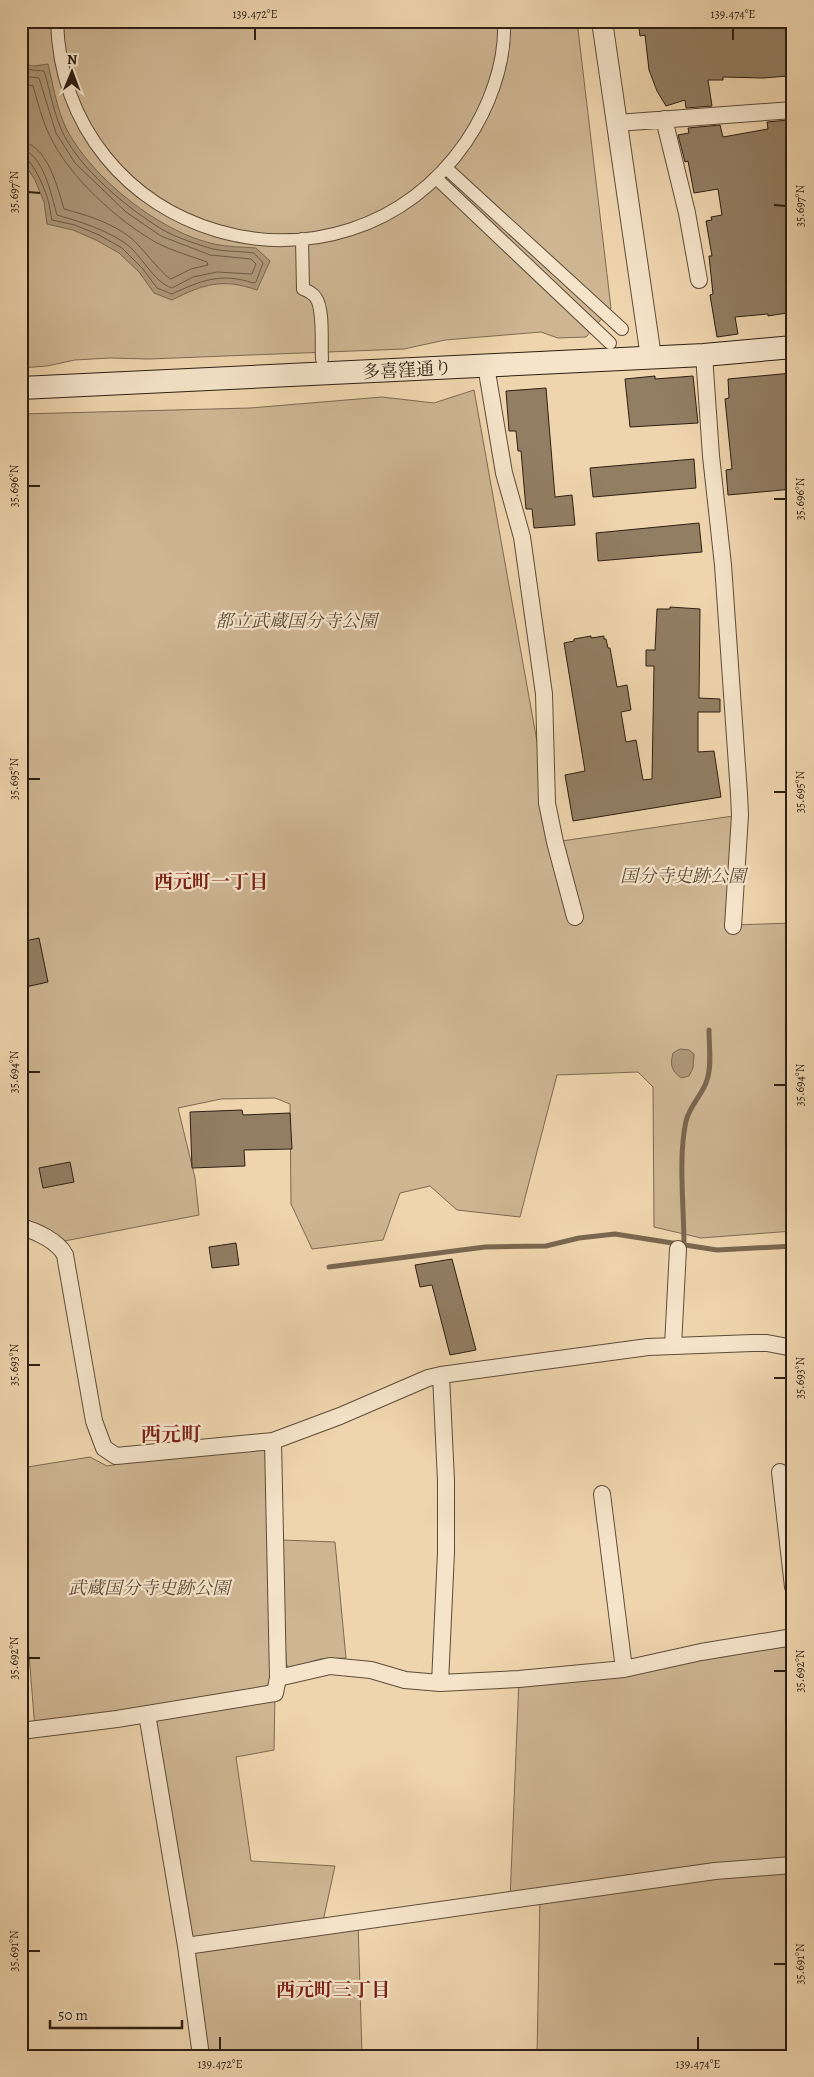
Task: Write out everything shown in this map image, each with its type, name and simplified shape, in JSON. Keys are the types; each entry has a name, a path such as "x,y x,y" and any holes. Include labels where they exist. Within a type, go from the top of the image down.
{"main road":[{"name":"多喜窪通り","path":"21,388 704,355 793,347"}],"street":[{"path":"57,21 60,60 70,96 87,130 110,162 138,190 171,212 207,229 245,238 285,241 324,237 366,224 404,204 446,168 475,129 490,96 500,62 504,21"},
{"path":"602,21 651,357"},
{"path":"617,123 793,110"},
{"path":"664,119 686,213 699,280"},
{"path":"446,168 622,329"},
{"path":"436,178 610,343"},
{"path":"302,239 303,289 310,292 317,299 320,314 322,358"},
{"path":"704,355 723,565 739,794 740,814 733,926"},
{"path":"486,366 504,473 522,537 543,685 547,803 574,918"},
{"path":"21,1227 54,1242 62,1249 65,1255 94,1420 104,1448 116,1456 273,1441 340,1416 428,1378 441,1375 604,1352 674,1346 767,1343 793,1348"},
{"path":"674,1346 678,1249"},
{"path":"440,1683 446,1552 446,1490 441,1375"},
{"path":"21,1731 146,1714 275,1693 278,1678 273,1441"},
{"path":"780,1472 793,1587"},
{"path":"602,1494 624,1669"},
{"path":"278,1678 330,1666 371,1670 405,1680 440,1683 519,1679 624,1669 701,1652 793,1637"},
{"path":"146,1714 186,1946 200,2056"},
{"path":"186,1946 714,1871 793,1866"}],"green space":[{"path":"21,21 577,21 611,308 586,337 558,338 541,332 445,340 404,349 149,359 110,358 75,360 47,366 21,368"},
{"path":"474,390 555,842 740,815 733,925 793,923 793,1231 701,1238 654,1227 653,1087 638,1072 557,1075 520,1217 457,1210 430,1186 400,1193 383,1240 312,1249 291,1204 290,1104 275,1098 221,1099 178,1108 195,1178 199,1215 54,1243 21,1227 21,414 250,408 382,397 434,403"},
{"name":"武蔵国分寺史跡公園","path":"243,1443 265,1448 275,1693 274,1750 236,1757 251,1861 335,1866 322,1926 358,1921 362,2056 201,2056 147,1715 35,1729 21,1556 21,1468 90,1457 107,1466"},
{"path":"282,1540 335,1542 346,1658 320,1659 289,1669 286,1663"},
{"path":"793,1637 793,2056 537,2056 540,1896 510,1900 519,1679"}],"water":[{"path":"21,64 34,66 48,64 58,106 67,130 93,167 130,201 151,216 193,238 219,245 256,248 270,261 257,290 233,284 213,284 172,300 154,293 139,272 119,253 73,230 47,224 44,202 35,180 21,158"},
{"path":"680,1049 689,1050 694,1054 693,1068 689,1076 681,1078 673,1070 672,1064 673,1053"}],"building":[{"path":"638,21 790,21 793,73 788,73 788,76 763,78 723,77 723,80 708,80 712,106 686,108 685,100 666,106 657,91 649,70 645,35 640,36"},
{"path":"788,120 793,173 793,312 768,316 768,314 735,317 738,334 717,337 710,295 713,294 709,256 712,256 706,221 712,220 711,217 722,215 718,189 694,193 688,161 685,162 678,135 689,133 688,128 720,125 723,137 768,129 767,122"},
{"path":"792,373 793,489 728,495 726,470 732,469 725,399 729,398 728,379"},
{"path":"655,376 655,379 693,376 698,423 630,427 625,379"},
{"path":"546,388 555,497 572,495 575,525 534,528 532,509 526,509 521,451 518,451 516,431 509,431 506,391"},
{"path":"694,459 696,488 593,497 590,468"},
{"path":"699,523 702,552 598,561 596,533"},
{"path":"670,607 700,609 699,698 720,699 720,712 698,712 698,752 714,751 721,797 573,821 565,775 585,771 564,643 591,636 591,638 604,636 604,639 606,639 608,648 610,648 617,687 627,685 631,710 621,712 626,742 636,740 643,780 652,779 654,666 646,666 646,650 655,650 657,609 670,609"},
{"path":"39,938 48,982 21,988 21,942"},
{"path":"242,1110 243,1115 290,1113 292,1149 244,1150 245,1166 192,1168 190,1112"},
{"path":"70,1162 74,1182 43,1188 39,1168"},
{"path":"236,1243 239,1265 212,1268 209,1247"},
{"path":"452,1259 476,1350 450,1355 432,1285 420,1287 415,1265"}],"waterway":[{"path":"684,1245 682,1151 688,1115 709,1074 709,1030"},
{"path":"329,1267 485,1247 546,1246 579,1238 615,1234 717,1250 793,1246"}],"district":[{"name":"西元町一丁目","path":"211,882"},
{"name":"西元町","path":"171,1434"},
{"name":"西元町三丁目","path":"333,1990"}],"park label":[{"name":"都立武蔵国分寺公園","path":"296,621"},
{"name":"国分寺史跡公園","path":"683,876"}]}
